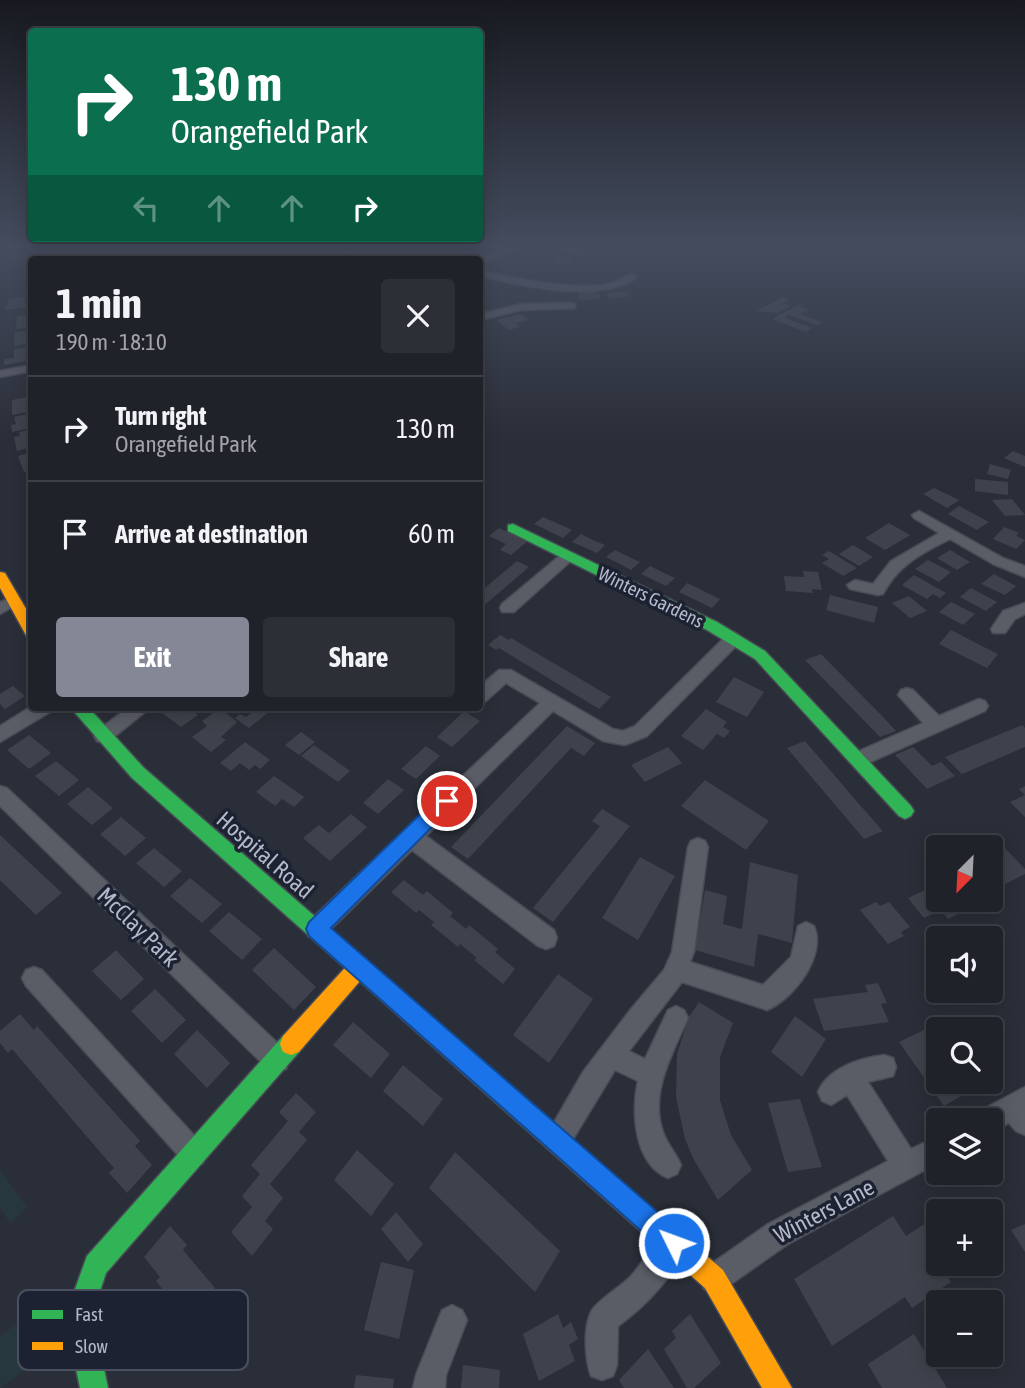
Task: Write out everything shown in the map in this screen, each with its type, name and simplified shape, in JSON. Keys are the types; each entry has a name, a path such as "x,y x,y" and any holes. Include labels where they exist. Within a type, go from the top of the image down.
{"main road":[{"name":"Winters Gardens","path":"513,528 734,638 760,655 905,811"},
{"path":"0,576 6,605 28,629"},
{"name":"Hospital Road","path":"81,711 138,774 714,1279 778,1388"},
{"path":"87,1290 96,1265 359,967"},
{"path":"90,1370 94,1388"}],"street":[{"path":"483,316 511,309"},
{"path":"0,374 28,370"},
{"path":"919,515 949,534 1025,572"},
{"path":"855,585 878,590 879,584 895,565 949,534"},
{"path":"508,608 568,556"},
{"path":"999,629 1009,615 1025,608"},
{"name":"Winters Gardens","path":"551,703 610,736 624,738 641,731 676,693 734,638"},
{"path":"316,929 551,703 505,674 483,693"},
{"path":"907,695 936,724"},
{"path":"859,759 979,706"},
{"path":"0,735 38,711"},
{"path":"103,736 137,711"},
{"name":"McClay Park","path":"0,794 277,1059"},
{"path":"410,836 546,939"},
{"path":"558,1140 611,1055 672,978 683,952 698,847"},
{"path":"676,969 767,998 802,962 806,933"},
{"path":"34,978 194,1154"},
{"path":"668,1165 653,1142 645,1109 657,1056 676,1018"},
{"path":"611,1055 653,1076"},
{"path":"884,1067 865,1069 840,1084 907,1167"},
{"path":"1003,1116 1021,1110"},
{"name":"Winters Lane","path":"714,1279 778,1234 926,1156"},
{"path":"602,1365 603,1318 631,1300 645,1286 674,1243"},
{"path":"429,1388 430,1375 452,1320"}],"shaded area":[{"path":"0,1170 27,1207 11,1224 0,1208"},
{"path":"18,1323 18,1370 25,1370 0,1388 0,1336"}],"building":[{"path":"760,309 785,309 777,313 756,311"},
{"path":"791,309 806,309 809,310 800,314 822,322 817,325 789,315 785,318 812,328 806,332 772,319"},
{"path":"28,314 28,328 16,329 17,316"},
{"path":"520,314 529,320 516,323 520,327 509,330 496,320"},
{"path":"28,330 28,344 14,346 15,332"},
{"path":"28,347 28,361 4,365 4,359 14,358 14,349"},
{"path":"27,397 28,412 12,415 12,400"},
{"path":"28,414 28,429 12,432 11,425 16,424 14,417"},
{"path":"28,430 28,448 17,451 14,437 20,436 19,432"},
{"path":"1013,451 1025,456 1025,467 1004,458"},
{"path":"28,453 28,471 24,472 18,456"},
{"path":"990,464 1011,470 1008,479 987,474"},
{"path":"975,479 1008,482 1008,495 975,491"},
{"path":"934,488 959,500 947,508 923,494"},
{"path":"1012,499 1025,515 1005,516 992,500"},
{"path":"959,506 989,522 977,530 948,514"},
{"path":"543,517 572,530 563,538 534,524"},
{"path":"889,523 910,535 885,550 865,538"},
{"path":"1004,527 1019,533 1016,536 1025,540 1016,549 993,539"},
{"path":"499,528 528,541 511,555 500,550 506,544 489,536"},
{"path":"581,534 605,545 597,553 572,542"},
{"path":"853,545 873,557 859,566 839,554"},
{"path":"615,550 640,562 631,570 606,557"},
{"path":"950,550 970,562 957,570 937,558"},
{"path":"829,551 857,568 843,576 822,563 829,559 822,555"},
{"path":"928,560 951,572 939,582 915,569"},
{"path":"517,561 529,567 483,606 483,589"},
{"path":"650,566 675,578 666,586 641,574"},
{"path":"803,571 818,572 822,590 812,589 813,593 786,591 784,576 804,577"},
{"path":"994,574 1016,586 1005,595 981,584"},
{"path":"914,575 946,593 940,598 933,594 927,599 902,585"},
{"path":"687,583 720,599 712,608 679,592"},
{"path":"971,588 997,602 986,611 960,597"},
{"path":"830,595 878,607 874,623 826,610"},
{"path":"909,596 927,611 910,618 892,603"},
{"path":"951,602 975,614 963,625 939,612"},
{"path":"951,630 998,654 987,668 939,644"},
{"path":"500,635 509,640 511,638 611,697 599,709 499,648 496,650 488,645"},
{"path":"821,654 896,731 880,737 805,660"},
{"path":"734,677 764,692 747,717 716,702"},
{"path":"13,686 25,696 5,709 0,704 0,694"},
{"path":"706,709 727,722 723,727 730,731 724,738 717,734 703,750 681,736"},
{"path":"192,711 198,715 181,727 161,712"},
{"path":"216,711 224,711 237,722 221,737 226,740 211,752 192,737 207,726 202,721"},
{"path":"254,711 270,711 249,728 235,718 240,714 246,717"},
{"path":"464,711 480,721 452,747 437,737"},
{"path":"1022,725 1025,728 1025,747 962,774 945,757"},
{"path":"567,726 595,743 584,756 571,748 468,859 451,847"},
{"path":"301,732 315,742 299,755 285,745"},
{"path":"29,735 51,753 29,769 7,750"},
{"path":"805,741 883,831 864,839 787,748"},
{"path":"245,742 270,760 260,769 255,765 249,770 240,763 231,771 220,763"},
{"path":"314,745 350,771 338,782 301,756"},
{"path":"426,746 440,756 416,779 401,769"},
{"path":"668,747 682,763 645,782 631,765"},
{"path":"913,747 932,766 941,762 955,776 927,789 895,755"},
{"path":"56,761 79,780 59,796 35,776"},
{"path":"274,776 304,797 294,807 282,799 275,806 256,792"},
{"path":"388,779 404,790 378,814 363,803"},
{"path":"705,780 769,821 746,850 681,806"},
{"path":"88,787 113,808 92,825 67,804"},
{"path":"1025,795 1025,817 1010,802"},
{"path":"602,809 630,826 553,922 533,908 600,826 592,821"},
{"path":"351,814 367,827 330,861 303,838 319,825 329,833"},
{"path":"121,817 146,838 125,856 100,834"},
{"path":"0,835 62,893 36,915 0,880"},
{"path":"1003,846 1025,869 1025,874 1003,885"},
{"path":"154,848 182,871 164,887 136,863"},
{"path":"640,857 675,876 638,940 602,918"},
{"path":"750,862 798,875 792,943 758,934 754,967 695,950 705,890 727,896 723,924 742,929"},
{"path":"190,878 222,904 202,923 170,896"},
{"path":"404,880 423,895 427,891 453,913 450,916 466,929 469,925 498,949 495,952 515,969 503,984 474,960 477,958 460,944 458,947 431,925 434,922 419,910 416,913 391,892"},
{"path":"926,889 926,912 937,912 924,918 908,898"},
{"path":"876,902 880,906 889,902 910,927 901,932 904,936 888,944 860,910"},
{"path":"229,912 262,939 242,960 209,931"},
{"path":"943,912 962,912 948,919"},
{"path":"274,948 316,987 294,1010 252,970"},
{"path":"116,950 144,979 121,1000 92,971"},
{"path":"558,974 593,999 549,1063 513,1035"},
{"path":"878,983 887,1003 881,1004 889,1022 824,1031 813,999 868,992 865,985"},
{"path":"155,989 186,1020 162,1043 131,1011"},
{"path":"699,1002 733,1023 720,1057 720,1100 731,1135 752,1170 718,1200 685,1139 676,1097 677,1054 689,1017"},
{"path":"20,1014 34,1030 37,1026 140,1141 135,1146 152,1165 127,1193 109,1173 114,1168 12,1049 8,1053 0,1043 0,1031"},
{"path":"795,1016 826,1039 802,1077 771,1052"},
{"path":"353,1022 390,1054 371,1078 333,1045"},
{"path":"926,1029 926,1080 899,1042"},
{"path":"197,1030 230,1063 207,1088 174,1054"},
{"path":"403,1065 443,1099 423,1126 383,1091"},
{"path":"296,1093 316,1112 299,1132 307,1140 270,1184 283,1198 265,1221 273,1229 252,1256 231,1232 252,1207 242,1196 260,1174 251,1165 288,1121 279,1112"},
{"path":"936,1094 963,1095 944,1106"},
{"path":"800,1099 822,1167 788,1172 768,1103"},
{"path":"357,1150 394,1184 371,1216 334,1180"},
{"path":"455,1152 560,1251 535,1292 429,1188"},
{"path":"396,1212 423,1244 408,1262 381,1229"},
{"path":"893,1216 906,1236 926,1223 926,1276 947,1276 951,1282 939,1290 926,1290 926,1299 912,1308 905,1297 832,1346 794,1279"},
{"path":"1025,1224 1025,1252 1011,1230"},
{"path":"170,1226 187,1245 183,1250 215,1288 163,1290 156,1281 160,1277 144,1257"},
{"path":"381,1262 414,1270 399,1339 364,1330"},
{"path":"558,1314 563,1328 571,1322 578,1339 569,1345 575,1361 539,1381 523,1334"},
{"path":"690,1314 721,1363 694,1388 687,1388 664,1349 676,1338 672,1331"},
{"path":"914,1334 926,1354 926,1367 934,1367 947,1388 882,1388 868,1364"},
{"path":"648,1349 674,1388 624,1388 619,1380"},
{"path":"463,1365 500,1370 499,1388 461,1388"},
{"path":"356,1375 394,1379 393,1388 354,1388"}],"traffic: fast":[{"path":"513,528 712,626 760,655 905,811"},
{"path":"82,711 138,773 547,1133"},
{"path":"87,1290 96,1265 291,1044"},
{"path":"90,1370 94,1388"}],"traffic: slow":[{"path":"0,576 28,626"},
{"path":"291,1044 359,967"},
{"path":"547,1133 714,1279 778,1388"}],"route":[{"path":"447,801 316,929 674,1243"}]}
